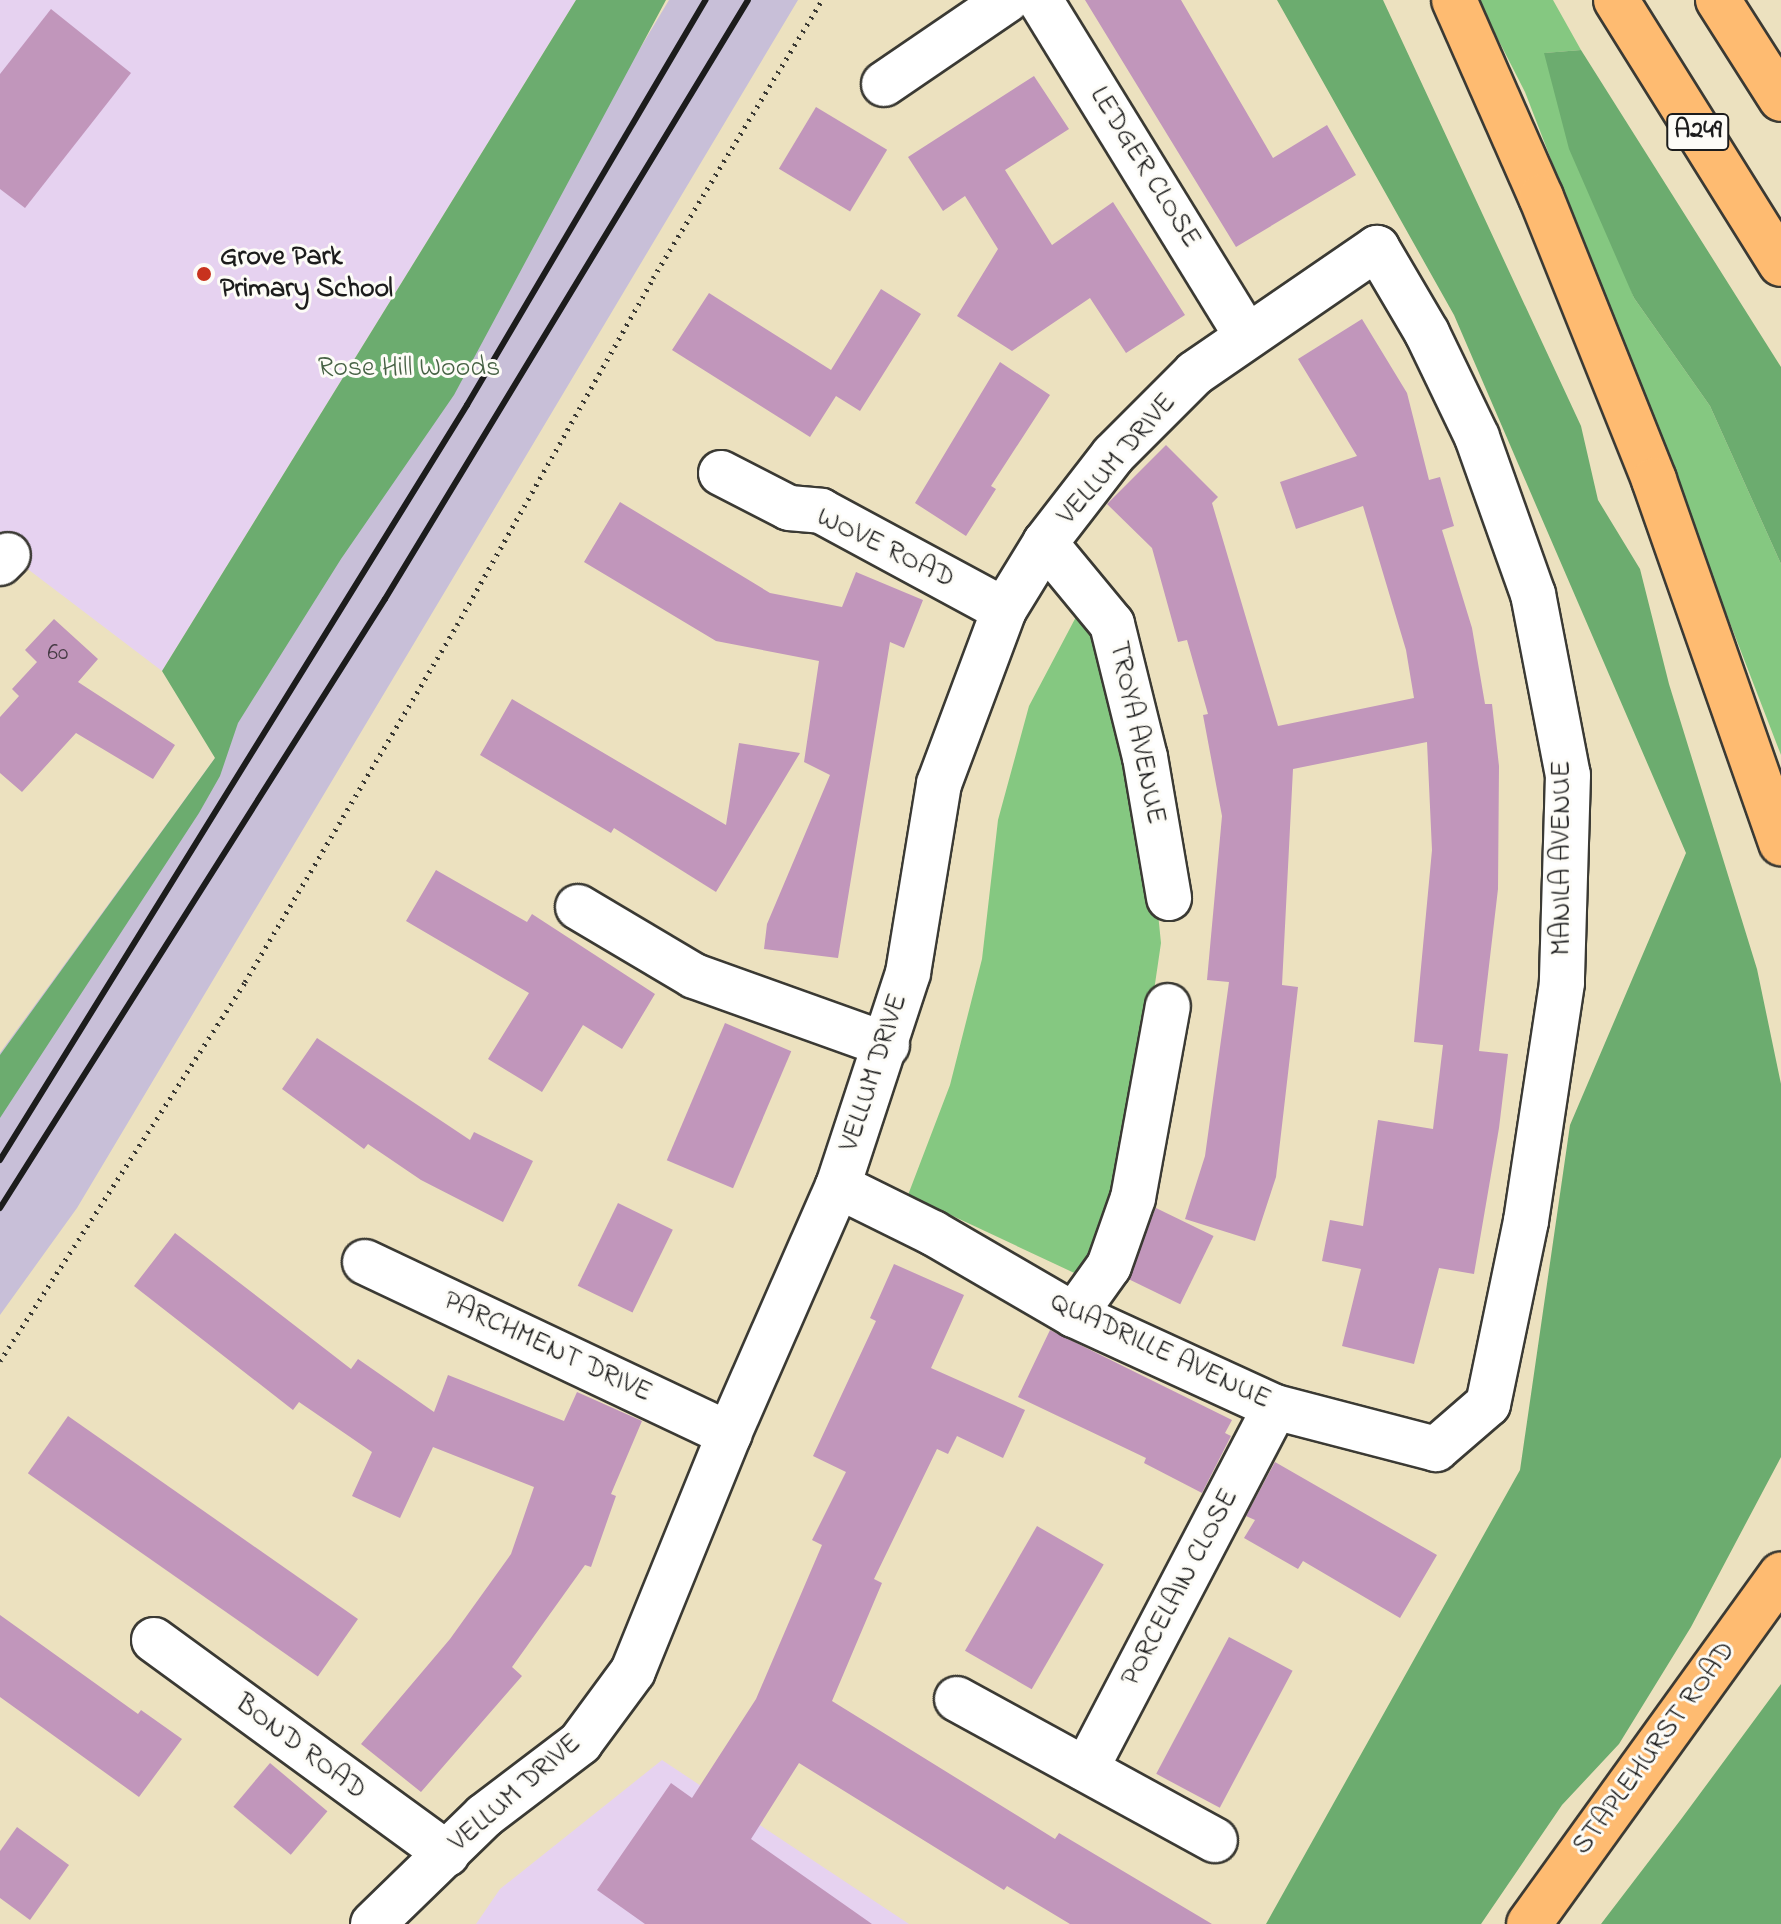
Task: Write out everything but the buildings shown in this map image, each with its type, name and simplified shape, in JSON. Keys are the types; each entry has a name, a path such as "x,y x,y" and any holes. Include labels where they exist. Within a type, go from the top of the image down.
{"main road":[{"path":"1454,0 1541,197 1654,480 1781,843"},
{"name":"A249","path":"1616,0 1781,264"},
{"path":"1718,0 1781,99"},
{"name":"STAPLEHURST ROAD","path":"1529,1924 1781,1574"}],"street":[{"path":"884,84 1007,0"},
{"name":"LEDGER CLOSE","path":"1040,0 1247,336"},
{"name":"VELLUM DRIVE","path":"373,1924 484,1816 580,1743 633,1671 729,1434 838,1186 887,1045 908,973 939,784 1004,610 1045,543 1113,455 1195,373 1377,248"},
{"name":"MANILA AVENUE","path":"1377,248 1427,333 1477,437 1528,579 1568,775 1562,983 1526,1221 1488,1404"},
{"name":"WOVE ROAD","path":"721,473 789,508 821,511 1004,610"},
{"name":"TROYA AVENUE","path":"1045,543 1112,624 1145,757 1169,898"},
{"path":"578,907 694,976 887,1045"},
{"path":"1074,1315 1109,1266 1133,1198 1168,1006"},
{"name":"QUADRILLE AVENUE","path":"838,1186 933,1233 1074,1315 1275,1407 1436,1449 1488,1404"},
{"name":"PARCHMENT DRIVE","path":"365,1262 729,1434"},
{"name":"PORCELAIN CLOSE","path":"1086,1769 1275,1407"},
{"name":"BOND ROAD","path":"154,1640 447,1854"},
{"path":"957,1699 1215,1840"}],"path":[{"path":"0,1361 245,982 457,625 653,278 822,0"}],"shaded area":[{"name":"Grove Park Primary School","path":"0,0 576,0 162,671 0,548"},
{"path":"669,0 798,0 77,1208 0,1315 0,1053 215,758"},
{"path":"662,1760 909,1924 476,1924 500,1889"}],"green space":[{"name":"Rose Hill Woods","path":"576,0 666,0 454,395 341,559 238,723 220,776 199,813 0,1118 0,1055 215,758 162,671"},
{"path":"1277,0 1383,0 1581,426 1598,500 1640,569 1669,684 1757,969 1781,1084 1781,1457 1691,1627 1619,1744 1562,1805 1481,1924 1266,1924 1520,1470 1570,1125 1686,853 1454,315"},
{"path":"1478,0 1553,0 1581,50 1545,53 1634,298 1710,406 1781,564 1781,755 1525,92"},
{"path":"1581,50 1781,367 1781,564 1710,406 1634,298 1569,149 1544,53"},
{"path":"1077,615 1106,637 1153,864 1161,943 1129,1161 1085,1278 908,1195 950,1085 982,959 998,820 1029,706"},
{"path":"1781,1684 1781,1924 1601,1924 1682,1818"}],"railway":[{"path":"0,1160 467,405 706,0"},
{"path":"0,1208 385,599 748,0"}],"place":[{"name":"Grove Park Primary School","path":"204,274"}]}
